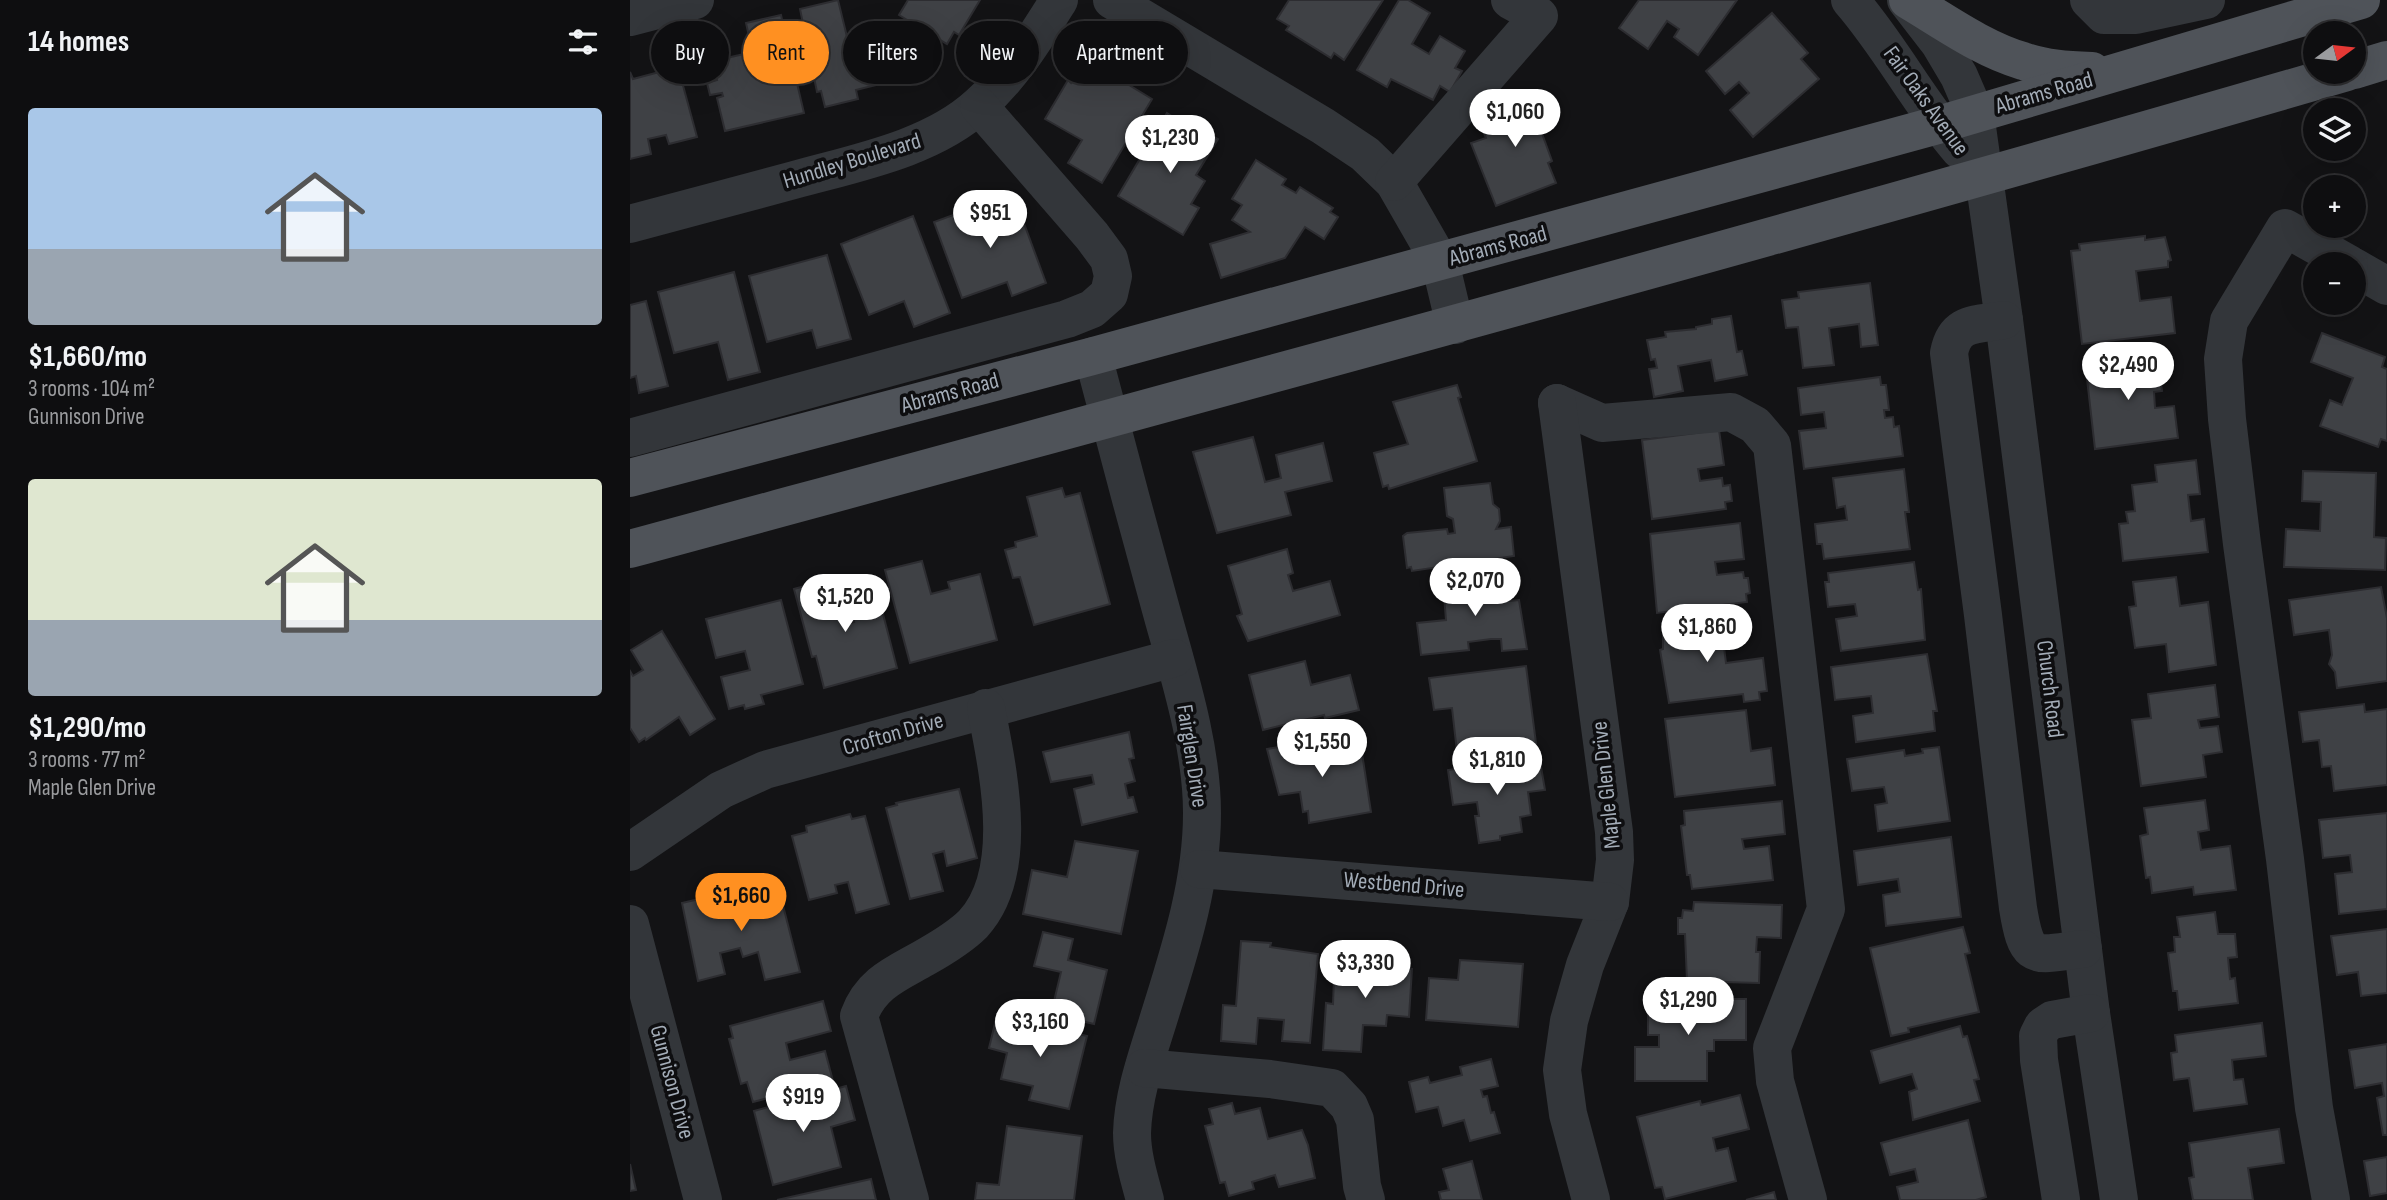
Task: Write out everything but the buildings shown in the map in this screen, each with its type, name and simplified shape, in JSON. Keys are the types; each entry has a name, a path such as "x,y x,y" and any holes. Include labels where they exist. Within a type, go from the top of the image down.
{"main road":[{"path":"1907,0 1990,49 2024,62 2060,69 2112,73"},
{"name":"Abrams Road","path":"630,478 1093,356 1938,125 2361,0"},
{"path":"2366,66 2387,60"},
{"path":"630,549 1455,325 1984,178 2306,84"}],"street":[{"path":"630,17 695,0"},
{"name":"Hundley Boulevard","path":"630,224 867,160 915,144 957,122 979,106 1018,64 1059,0"},
{"path":"1112,0 1365,154 1394,182 1440,262 1455,325"},
{"path":"1394,182 1539,16 1510,0"},
{"name":"Fair Oaks Avenue","path":"1850,0 1888,48 1938,125 1984,178"},
{"name":"Fair Oaks Avenue","path":"1907,0 1940,44 1959,76 1975,113 1984,178"},
{"path":"2090,0 2104,15 2136,15 2206,0"},
{"path":"630,438 1067,318 1092,309 1109,294 1113,276 1109,259 979,106"},
{"name":"Church Road","path":"1984,178 2091,1013 2119,1200"},
{"path":"2328,252 2285,228 2229,321 2223,359 2227,419 2242,544 2283,846 2314,1108 2331,1200"},
{"path":"2366,273 2387,286"},
{"path":"2004,320 1963,327 1952,338 1949,353 2023,937 2029,949 2041,954 2083,949"},
{"name":"Fairglen Drive","path":"1093,356 1174,658 1196,754 1202,812 1199,869 1181,944 1135,1103 1132,1134 1137,1173 1145,1200"},
{"name":"Maple Glen Drive","path":"1591,1200 1568,1115 1562,1070 1572,1010 1610,902 1615,860 1614,832 1557,403 1602,424 1731,412 1755,425 1772,445 1826,909 1772,1048 1775,1081 1808,1200"},
{"name":"Crofton Drive","path":"630,852 721,790 765,770 1174,658"},
{"path":"909,1200 859,1016 865,1000 882,982 938,950 973,924 993,891 1004,838 996,758 986,708"},
{"name":"Westbend Drive","path":"1199,869 1610,902"},
{"name":"Gunnison Drive","path":"630,924 702,1200"},
{"path":"2061,1200 2039,1060 2038,1036 2043,1026 2052,1020 2091,1013"},
{"path":"1144,1068 1332,1087 1349,1106 1355,1120 1366,1200"}]}
